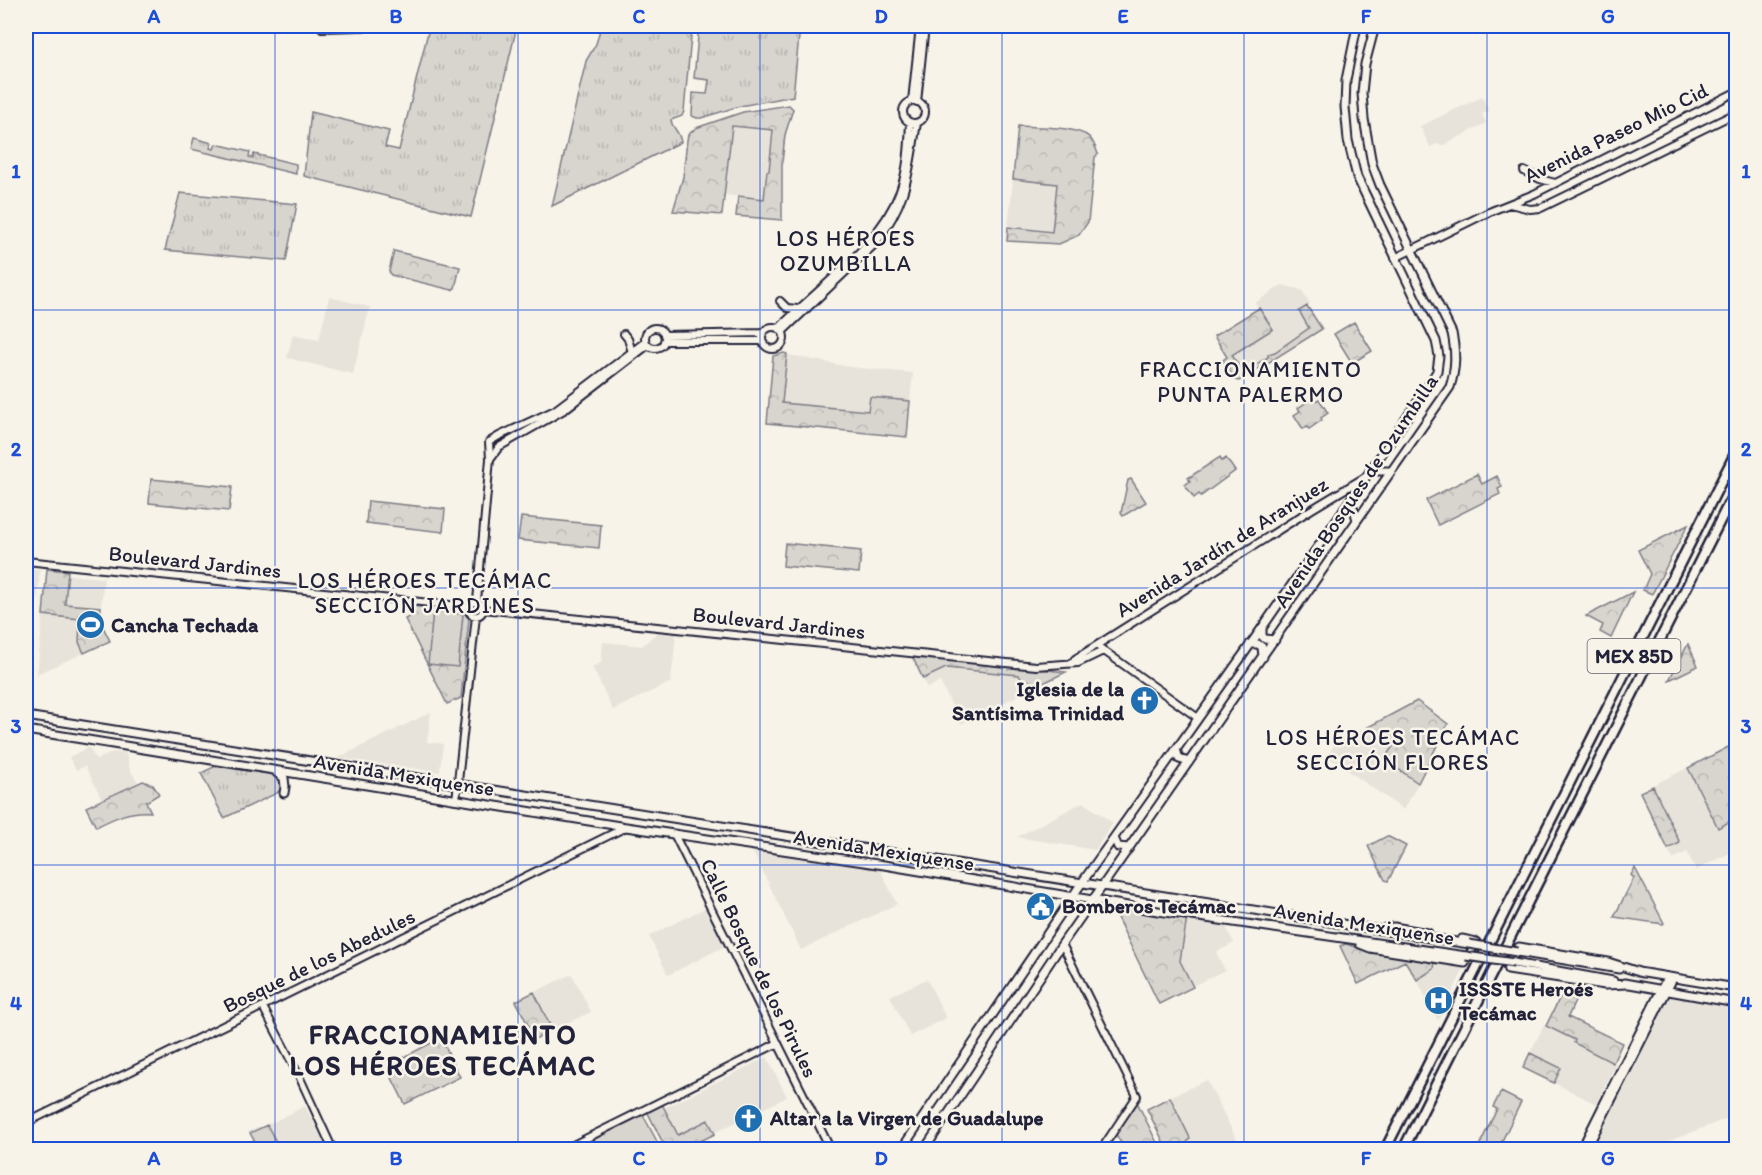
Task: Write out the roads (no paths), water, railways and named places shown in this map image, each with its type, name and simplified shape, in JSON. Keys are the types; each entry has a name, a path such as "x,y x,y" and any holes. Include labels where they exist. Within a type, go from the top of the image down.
{"highway":[{"name":"MEX 85D","path":"1385,1149 1737,452"},
{"name":"MEX 85D","path":"1403,1149 1737,489"}],"main road":[{"name":"Avenida Bosques de Ozumbilla","path":"901,1149 1081,884 1262,628 1437,371 1436,341 1357,177 1348,140 1345,107 1346,80 1357,26"},
{"name":"Avenida Bosques de Ozumbilla","path":"924,1149 1101,887 1445,395 1456,370 1456,350 1452,333 1380,185 1367,145 1362,93 1365,64 1375,26"},
{"path":"1368,474 1391,471"},
{"path":"1354,494 1359,503 1368,505"},
{"path":"1344,508 1354,508 1357,520"},
{"path":"1262,628 1262,636 1265,639 1275,640"},
{"path":"1250,644 1258,644 1262,647 1263,657"},
{"name":"Avenida Mexiquense","path":"26,716 1737,988"},
{"name":"Avenida Mexiquense","path":"26,730 626,827 1514,963 1737,1002"},
{"path":"180,756 182,740"},
{"path":"1176,749 1179,759 1189,762"},
{"path":"266,769 284,778 284,793"},
{"path":"1114,838 1118,847 1129,848"},
{"path":"1352,940 1370,948 1463,963 1466,962 1476,943 1394,927 1372,929"},
{"path":"1627,984 1605,985 1508,970 1507,967 1516,948 1519,947 1608,962 1642,973"},
{"path":"1586,1149 1670,978"},
{"path":"1581,1149 1664,991"}],"street":[{"path":"322,27 396,26"},
{"path":"914,101 920,26"},
{"path":"914,101 925,26"},
{"name":"Avenida Paseo Mio Cid","path":"1395,258 1556,183 1737,92"},
{"path":"914,101 924,107 925,111 921,120 913,123 906,120 903,111 904,106 914,101"},
{"name":"Avenida Paseo Mio Cid","path":"1510,203 1541,208 1737,113"},
{"path":"763,333 762,341 767,348 776,349 783,342 781,330 798,309 866,245 890,212 906,167 913,123"},
{"path":"781,330 876,243 883,233 900,204 909,178 913,123"},
{"path":"1524,171 1539,179 1556,183"},
{"path":"780,301 787,308 798,309"},
{"path":"664,338 763,333 770,327 781,330"},
{"path":"647,343 645,336 651,328 661,330 664,338"},
{"path":"624,334 632,352"},
{"path":"664,338 762,341"},
{"path":"647,343 658,347 664,338"},
{"path":"490,459 497,448 519,431 555,410 647,343"},
{"path":"477,602 490,459 489,442 564,410 647,343"},
{"name":"Avenida Jardín de Aranjuez","path":"1071,664 1075,659 1240,553 1368,474"},
{"name":"Boulevard Jardines","path":"26,561 469,607"},
{"path":"477,602 482,605 483,609 481,615 476,616 471,614 469,607 472,603 477,602"},
{"name":"Boulevard Jardines","path":"483,609 1036,666 1071,664"},
{"path":"456,800 476,616"},
{"path":"1097,646 1198,718"},
{"path":"1071,664 1103,651"},
{"name":"Bosque de los Abedules","path":"26,1123 626,827"},
{"name":"Calle Bosque de los Pirules","path":"674,834 831,1149"},
{"path":"1062,944 1137,1096 1101,1149"},
{"path":"263,1007 333,1149"},
{"path":"563,1149 778,1043"}],"place":[{"name":"Cancha Techada","path":"90,625"},
{"name":"Iglesia de la Santísima Trinidad","path":"1145,701"},
{"name":"Bomberos Tecámac","path":"1041,906"},
{"name":"ISSSTE Heroés Tecámac","path":"1438,1001"},
{"name":"Altar a la Virgen de Guadalupe","path":"749,1118"}],"district":[{"name":"LOS HÉROES OZUMBILLA","path":"846,250"},
{"name":"FRACCIONAMIENTO PUNTA PALERMO","path":"1251,382"},
{"name":"LOS HÉROES TECÁMAC SECCIÓN JARDINES","path":"425,592"},
{"name":"LOS HÉROES TECÁMAC SECCIÓN FLORES","path":"1393,750"},
{"name":"FRACCIONAMIENTO LOS HÉROES TECÁMAC","path":"443,1050"}]}
